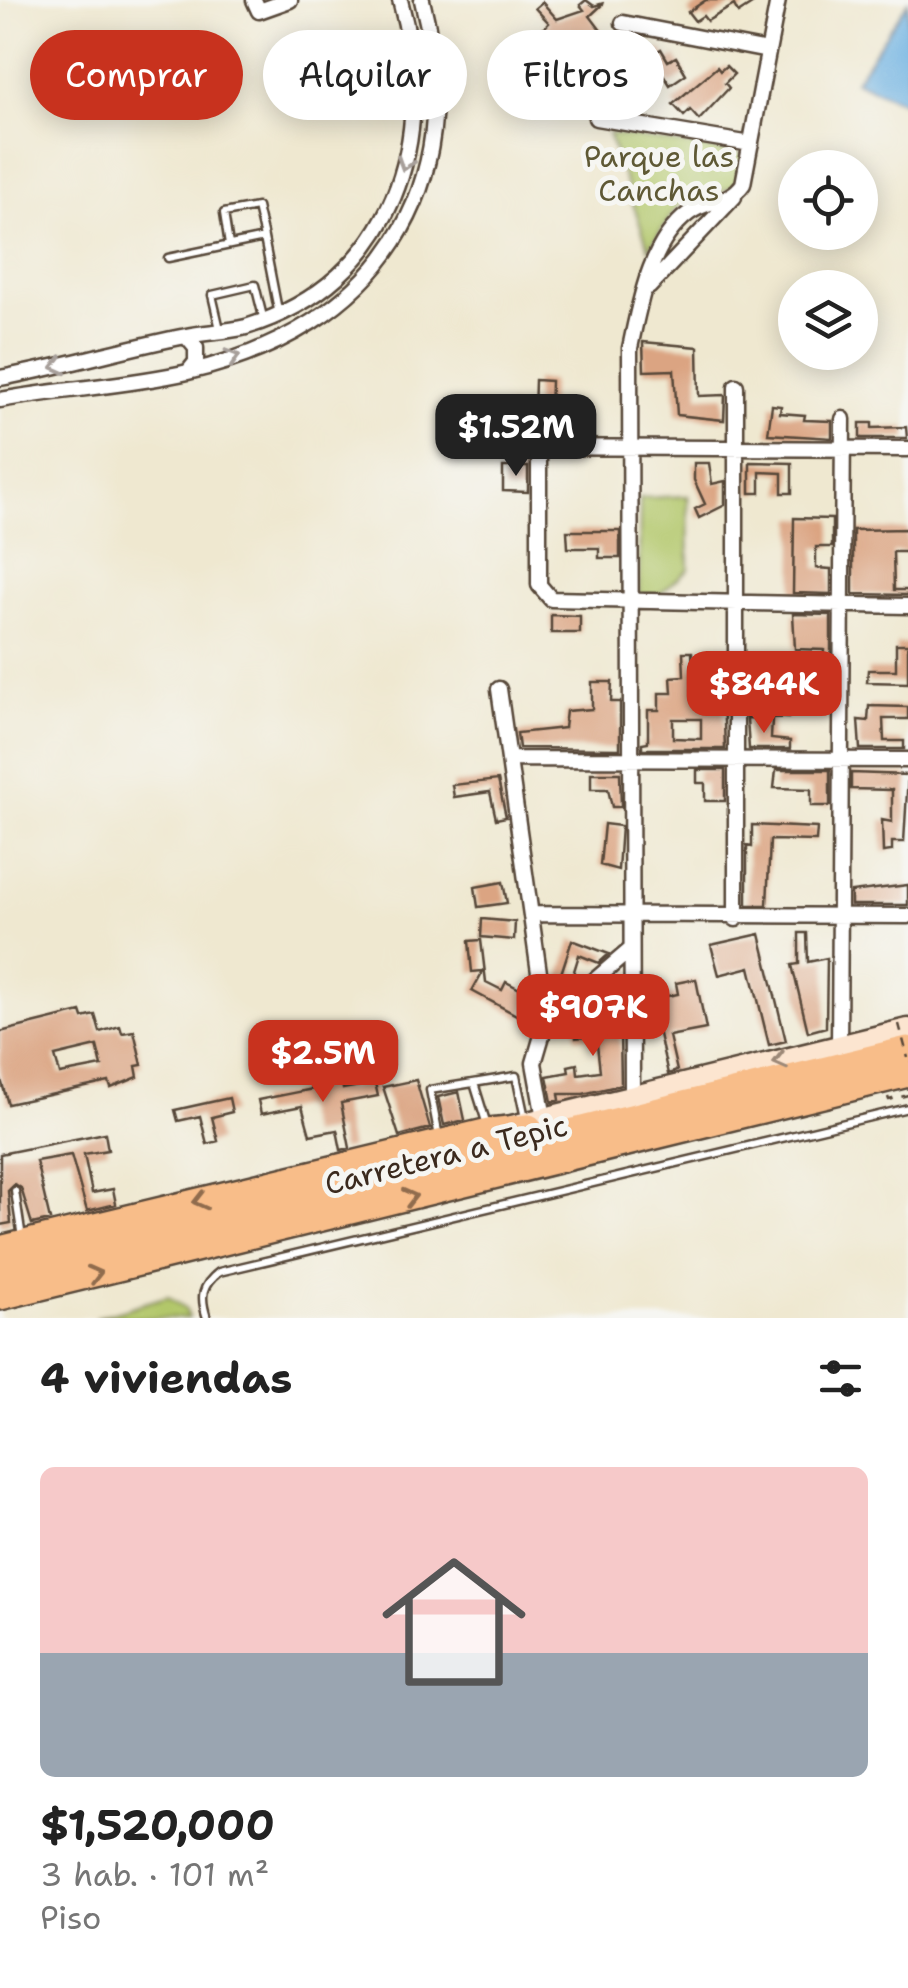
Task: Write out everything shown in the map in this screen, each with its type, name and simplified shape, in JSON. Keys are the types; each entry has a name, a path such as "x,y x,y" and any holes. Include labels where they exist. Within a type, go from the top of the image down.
{"highway":[{"name":"Carretera a Tepic","path":"0,1272 635,1105 841,1068 908,1049"},
{"name":"Carretera a Tepic","path":"0,1298 732,1118 841,1068 908,1074"},
{"path":"12,1247 490,1131 635,1105"},
{"path":"232,1214 289,1180"}],"main road":[{"path":"841,1068 903,1026"},
{"path":"490,1131 635,1105"}],"street":[{"path":"254,0 258,11 290,0"},
{"path":"0,378 186,336 246,327 310,296 352,262 385,219 409,156 416,104 414,50 400,0"},
{"path":"0,400 188,372 301,330 343,300 384,258 412,211 431,157 436,68 422,0"},
{"path":"644,293 743,184 778,0"},
{"path":"623,23 768,50"},
{"path":"608,120 751,144"},
{"path":"635,1105 630,950 630,348 665,235 692,210 734,197"},
{"path":"186,336 196,348 196,362 188,372"},
{"path":"103,355 104,370 117,382"},
{"path":"736,386 736,919"},
{"path":"841,1068 838,917 843,419"},
{"path":"539,446 539,585 544,596 630,603 908,606"},
{"path":"484,447 908,450"},
{"path":"500,689 546,1022 534,1063 535,1120"},
{"path":"510,759 908,760"},
{"path":"534,914 736,919 908,916"},
{"path":"546,1022 630,950"}],"lane":[{"path":"229,245 224,213 257,206 264,238 270,315"},
{"path":"168,258 264,238"},
{"path":"220,330 212,295 255,284 270,315"},
{"path":"440,1143 430,1090 516,1076 535,1120"},
{"path":"474,1083 490,1131"},
{"path":"207,1318 201,1300 205,1284 218,1272 908,1108"},
{"path":"12,1247 15,1191"}],"path":[{"path":"903,1026 908,1058"}],"green space":[{"name":"Parque las Canchas","path":"608,133 743,154 739,186 681,201 649,249"},
{"path":"688,496 689,569 658,595 639,595 640,498"},
{"path":"168,1296 185,1308 189,1318 95,1318"}],"water":[{"path":"908,2 908,104 855,81"}],"building":[{"path":"586,0 594,6 604,3 590,16 601,30 542,30 549,23 535,8 542,2 557,19 584,10 580,5"},
{"path":"706,0 758,0 738,13 734,5 707,21 703,16 695,21 688,12"},
{"path":"664,54 668,61 676,57 686,74 670,85 664,76"},
{"path":"726,66 734,74 725,83 729,88 699,120 690,110 684,116 673,104 717,67 720,71"},
{"path":"643,342 698,347 699,396 725,395 724,420 677,415 674,370 644,371"},
{"path":"535,380 551,381 550,414 534,414"},
{"path":"772,405 781,406 780,413 805,415 804,420 832,421 832,438 768,434"},
{"path":"514,407 515,437 483,436 470,443 466,414"},
{"path":"860,423 872,423 872,428 906,427 907,438 860,438"},
{"path":"750,462 792,463 792,493 782,493 782,473 760,472 760,493 750,493"},
{"path":"694,463 709,463 712,484 725,481 725,505 699,518 695,509 705,504 694,480"},
{"path":"503,467 528,467 528,492 503,491"},
{"path":"794,518 832,519 832,547 816,547 816,568 831,569 831,594 793,593"},
{"path":"908,529 908,552 893,552 894,590 908,590 908,595 853,594 853,530"},
{"path":"567,531 620,531 620,558 599,558 599,548 568,548"},
{"path":"793,614 831,615 831,667 823,667 824,650 795,649"},
{"path":"551,615 580,616 580,633 551,633"},
{"path":"896,644 908,644 908,683 867,682 868,670 896,670"},
{"path":"683,652 692,652 693,669 722,669 725,749 642,749 642,743 648,742 648,710 659,710 659,693 672,693 671,677 684,676","holes":["673,719 701,719 701,739 673,738"]},
{"path":"747,664 799,670 799,681 772,680 773,700 788,700 788,718 765,717 765,697 751,698"},
{"path":"592,682 612,682 611,702 620,702 620,749 519,748 517,733 564,728 566,711 592,709"},
{"path":"869,706 908,707 908,719 883,719 884,741 904,741 904,749 860,749 858,720 868,721"},
{"path":"747,718 772,719 771,739 790,741 790,749 749,749"},
{"path":"697,770 725,770 725,801 705,801 705,783 697,783"},
{"path":"776,770 830,770 830,806 811,806 811,789 774,788"},
{"path":"591,773 620,773 621,807 612,807 608,789 591,789"},
{"path":"851,773 908,775 904,842 892,842 892,851 883,852 882,820 892,822 892,790 851,789"},
{"path":"498,780 506,817 496,819 490,792 454,797 452,785"},
{"path":"604,824 621,826 618,870 600,865"},
{"path":"752,825 817,828 816,841 770,840 767,905 747,905 747,846 752,847"},
{"path":"503,882 507,903 478,907 475,887"},
{"path":"908,885 908,905 851,905 851,892"},
{"path":"482,919 515,922 514,940 481,937"},
{"path":"799,933 807,933 808,962 827,958 826,1027 808,1032 792,965 799,964"},
{"path":"760,934 786,1041 769,1045 750,967 719,975 711,945"},
{"path":"481,940 486,982 502,990 506,982 531,995 522,1018 472,991 483,971 472,972 469,941"},
{"path":"572,940 609,954 599,963 579,955 571,981 576,982 565,992 556,989"},
{"path":"696,979 706,1029 669,1036 677,1071 668,1074 651,999 678,994 676,983"},
{"path":"613,1002 615,1014 605,1016 608,1035 620,1034 621,1085 583,1094 559,1094 560,1100 552,1102 547,1076 569,1072 568,1066 577,1064 578,1074 600,1071 596,1036 576,1038 575,1028 591,1026 587,1005"},
{"path":"81,1012 83,1018 95,1015 100,1032 120,1026 122,1033 134,1031 142,1065 136,1066 138,1077 111,1088 109,1082 8,1104 0,1076 0,1032","holes":["97,1046 102,1066 60,1074 55,1056"]},
{"path":"340,1067 343,1089 375,1083 378,1096 341,1103 350,1148 341,1150 337,1130 310,1135 302,1106 261,1114 258,1100 328,1086 325,1068"},
{"path":"416,1080 430,1128 399,1136 383,1087"},
{"path":"459,1092 465,1120 444,1125 438,1097"},
{"path":"229,1098 232,1112 212,1117 218,1141 207,1144 200,1116 178,1121 175,1110"},
{"path":"105,1133 108,1150 84,1154 92,1193 113,1189 116,1204 87,1211 71,1155 36,1161 50,1220 32,1224 21,1188 15,1184 8,1191 11,1223 0,1225 0,1154"}]}
